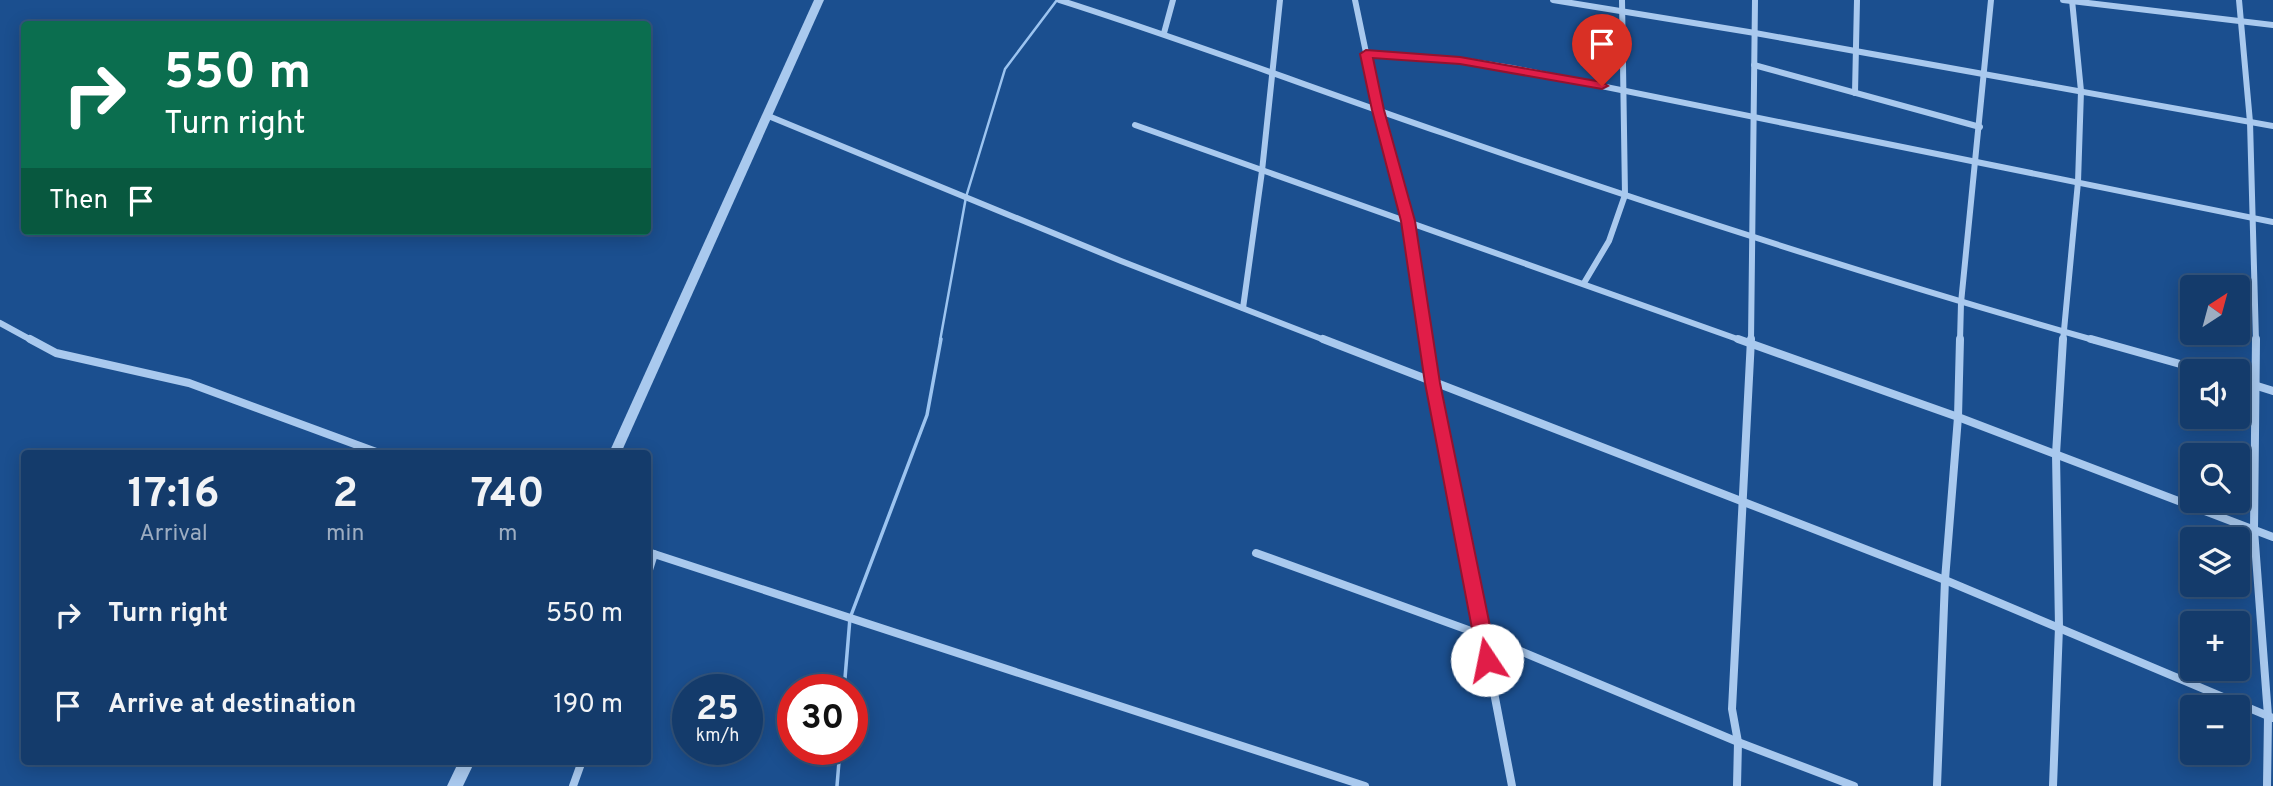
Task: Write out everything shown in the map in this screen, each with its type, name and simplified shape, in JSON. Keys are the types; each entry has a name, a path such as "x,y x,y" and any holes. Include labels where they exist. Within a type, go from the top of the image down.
{"street":[{"path":"616,450 819,0"},
{"path":"1059,0 1164,33 1378,110 1753,237 1961,303 2180,364"},
{"path":"1164,33 1173,0"},
{"path":"1243,308 1262,171 1280,0"},
{"path":"1355,0 1378,110 1408,221 1433,383 1512,786"},
{"path":"1553,0 1755,33 2273,127"},
{"path":"1584,284 1604,254 1617,224 1625,195 1622,0"},
{"path":"1737,786 1738,742 1732,709 1751,343 1755,0"},
{"path":"1855,93 1857,0"},
{"path":"1937,786 1945,580 1958,417 1961,303 1986,75 1991,0"},
{"path":"2053,786 2059,627 2056,454 2078,182 2081,92 2069,0 2273,25"},
{"path":"2239,0 2250,122 2257,386 2254,530 2271,717 2267,786"},
{"path":"1366,54 1499,66 1753,115 2273,222"},
{"path":"1754,65 1980,127"},
{"path":"766,115 1433,383 1945,580 2271,717"},
{"path":"1135,125 1958,417 2273,537"},
{"path":"0,323 55,353 189,383 373,450"},
{"path":"2250,384 2273,391"},
{"path":"651,553 1365,786"},
{"path":"1256,553 1482,635 1738,742 1854,786"},
{"path":"455,786 465,765"},
{"path":"573,786 581,765"}],"waterway":[{"path":"940,341 966,197 1005,69 1057,0"},
{"path":"845,674 850,618 927,415 941,339"},
{"path":"837,786 839,765"}],"route":[{"path":"1487,660 1433,383 1408,221 1366,54 1512,68 1602,86"}]}
